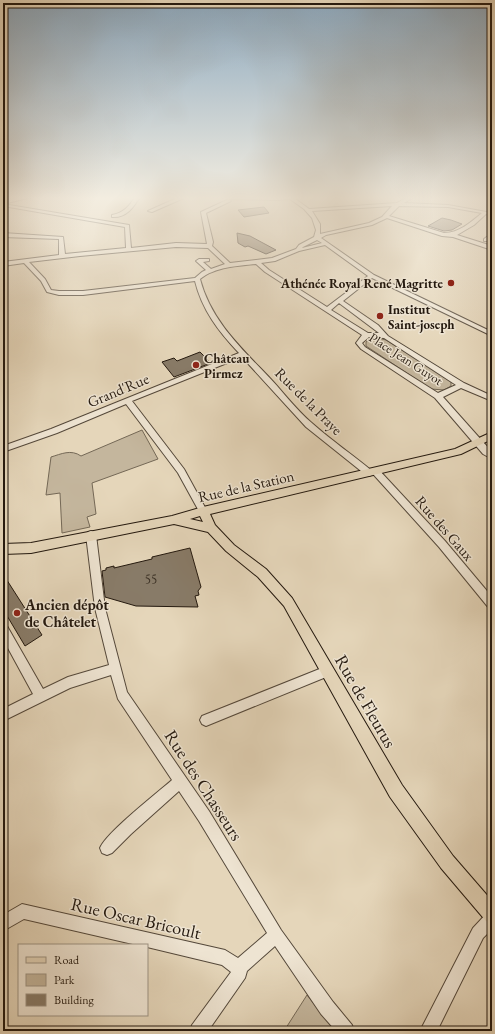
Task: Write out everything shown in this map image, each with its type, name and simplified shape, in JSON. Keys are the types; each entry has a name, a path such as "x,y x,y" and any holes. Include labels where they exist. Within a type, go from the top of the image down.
{"main road":[{"name":"Rue de la Station","path":"3,549 31,548 172,520 202,509 458,452 492,434"},
{"name":"Rue de Fleurus","path":"202,509 212,528 230,548 262,573 288,602 396,791 447,862 492,915"},
{"path":"172,520 212,528"}],"street":[{"path":"61,245 62,256"},
{"path":"129,245 129,250"},
{"path":"3,264 62,256 174,245"},
{"path":"184,245 208,246 229,265"},
{"path":"298,250 302,245"},
{"path":"26,262 39,275 49,290 59,293 83,293 197,279 200,275 229,265 244,262 273,260 298,250 319,245"},
{"path":"330,245 372,276 492,334"},
{"path":"207,260 199,262 210,271"},
{"path":"257,262 267,271 328,309 366,335"},
{"path":"328,309 372,276"},
{"name":"Rue de la Praye","path":"197,279 199,290 205,303 220,326 243,354 309,425 372,472"},
{"path":"340,300 347,308 378,327 386,337"},
{"name":"Place Jean Guyot","path":"366,335 386,337 461,384 438,396 360,346 361,339 366,335"},
{"name":"Grand'Rue","path":"3,449 54,431 243,354"},
{"path":"461,384 492,399"},
{"path":"438,396 477,442 492,456"},
{"path":"128,401 181,471 202,509"},
{"name":"Rue des Gaux","path":"372,472 442,544 492,604"},
{"name":"Rue des Chasseurs","path":"91,535 100,608 122,695 212,828 276,935 327,1008 346,1031"},
{"path":"3,629 40,695"},
{"path":"3,715 40,695 68,683 115,668"},
{"path":"206,720 328,671"},
{"path":"107,848 126,829 181,781"},
{"name":"Rue Oscar Bricoult","path":"3,924 22,911 225,958 239,968"},
{"path":"428,1031 478,933 492,918"},
{"path":"198,1031 240,973 239,968 276,935"}],"green space":[{"path":"378,338 386,340 451,380 451,386 444,390 431,389 366,346 366,342 370,339"},
{"path":"142,430 158,459 92,483 96,514 87,517 90,527 62,533 60,493 46,495 51,457 70,452 81,456"},
{"path":"307,995 335,1031 284,1031"}],"building":[{"path":"242,245 267,245 276,250 266,254 248,246 245,247"},
{"name":"Château Pirmez","path":"200,352 211,363 174,377 162,362 174,358 177,361"},
{"path":"190,548 201,587 198,591 199,595 195,596 198,607 136,606 105,597 102,571 106,570 106,568 114,566 114,568 152,559 152,557"},
{"name":"Ancien dépôt de Châtelet","path":"3,574 42,635 25,646 3,609"}],"place":[{"name":"Athénée Royal René Magritte","path":"451,283"},
{"name":"Institut Saint-joseph","path":"380,316"},
{"name":"Château Pirmez","path":"196,365"},
{"name":"Ancien dépôt de Châtelet","path":"17,613"}]}
